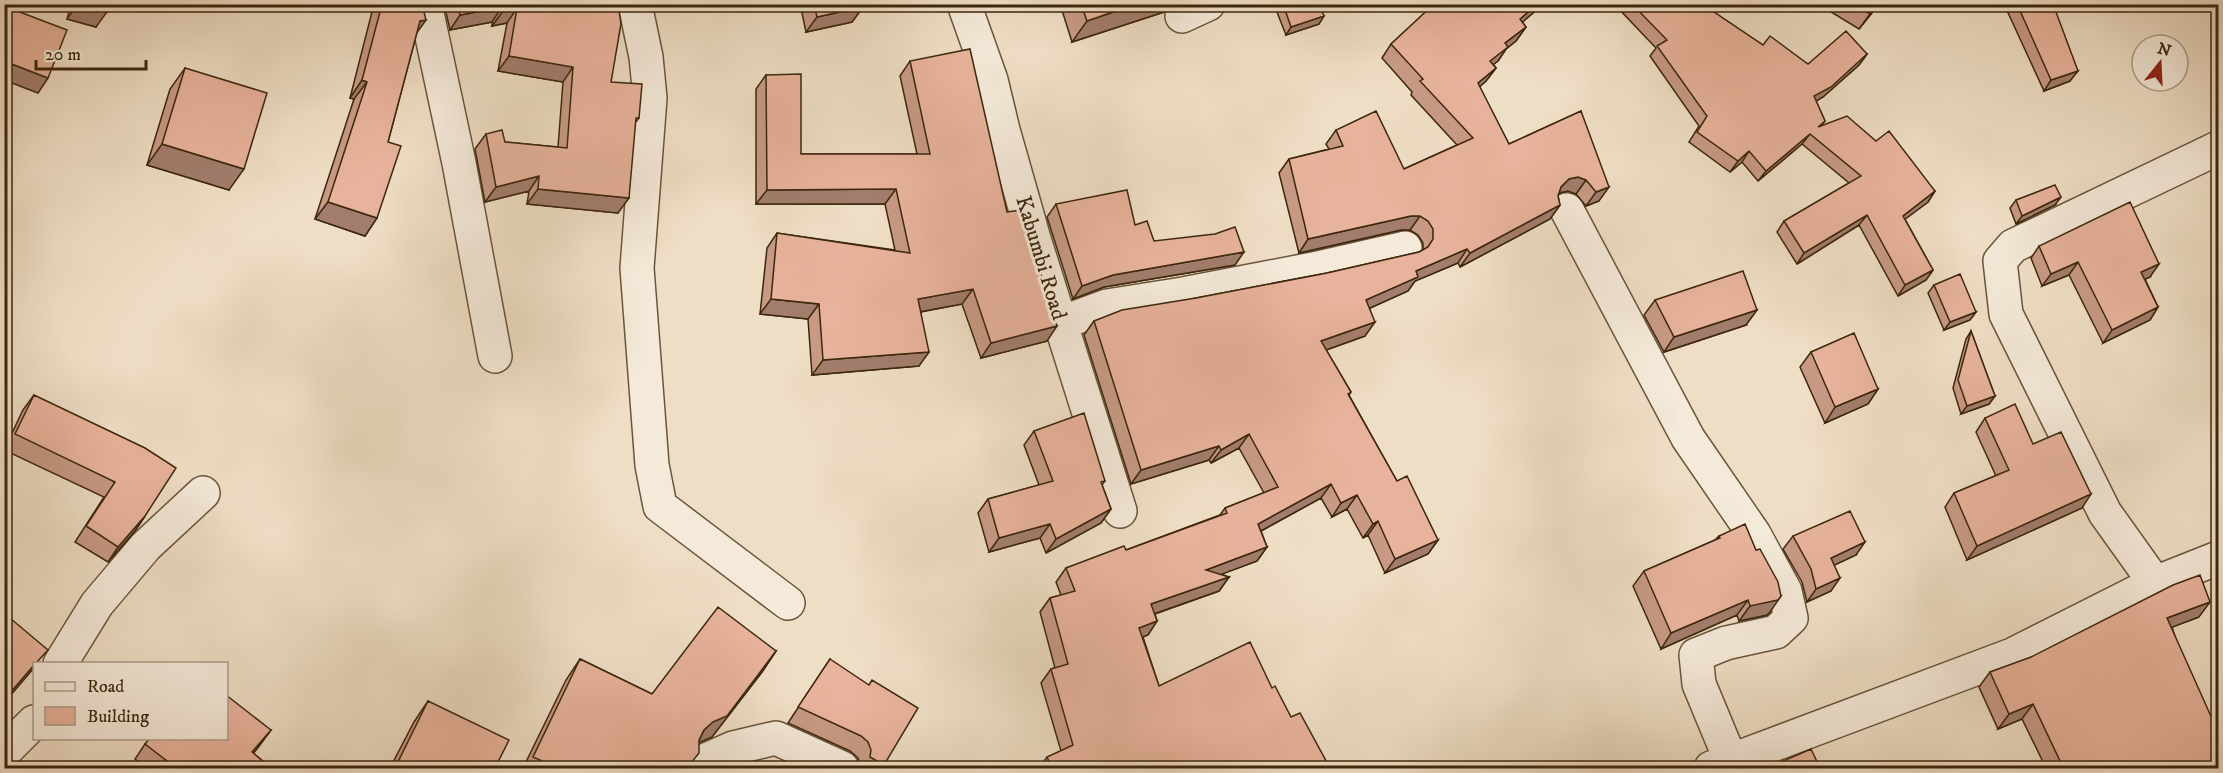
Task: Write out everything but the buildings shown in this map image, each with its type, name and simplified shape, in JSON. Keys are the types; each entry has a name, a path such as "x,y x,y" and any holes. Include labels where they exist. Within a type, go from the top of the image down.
{"street":[{"path":"425,4 459,164 495,356"},
{"path":"635,4 646,57 650,98 637,268 652,465 660,506 682,525 788,603"},
{"name":"Kabumbi Road","path":"964,4 992,80 1003,130 1028,217 1120,511"},
{"path":"2155,583 2105,513 2006,314 2000,261 2013,246 2218,147"},
{"path":"1567,210 1688,438 1754,534 1785,591 1791,618 1776,632 1725,643 1696,656 1699,684 1726,766 2012,656 2155,583 2218,558"},
{"path":"1061,323 1107,306 1183,294 1405,248"},
{"path":"61,662 97,604 146,546 203,493"},
{"path":"4,752 33,723"},
{"path":"702,768 706,760 733,748 776,738 842,768"},
{"path":"4,763 10,768"}]}
